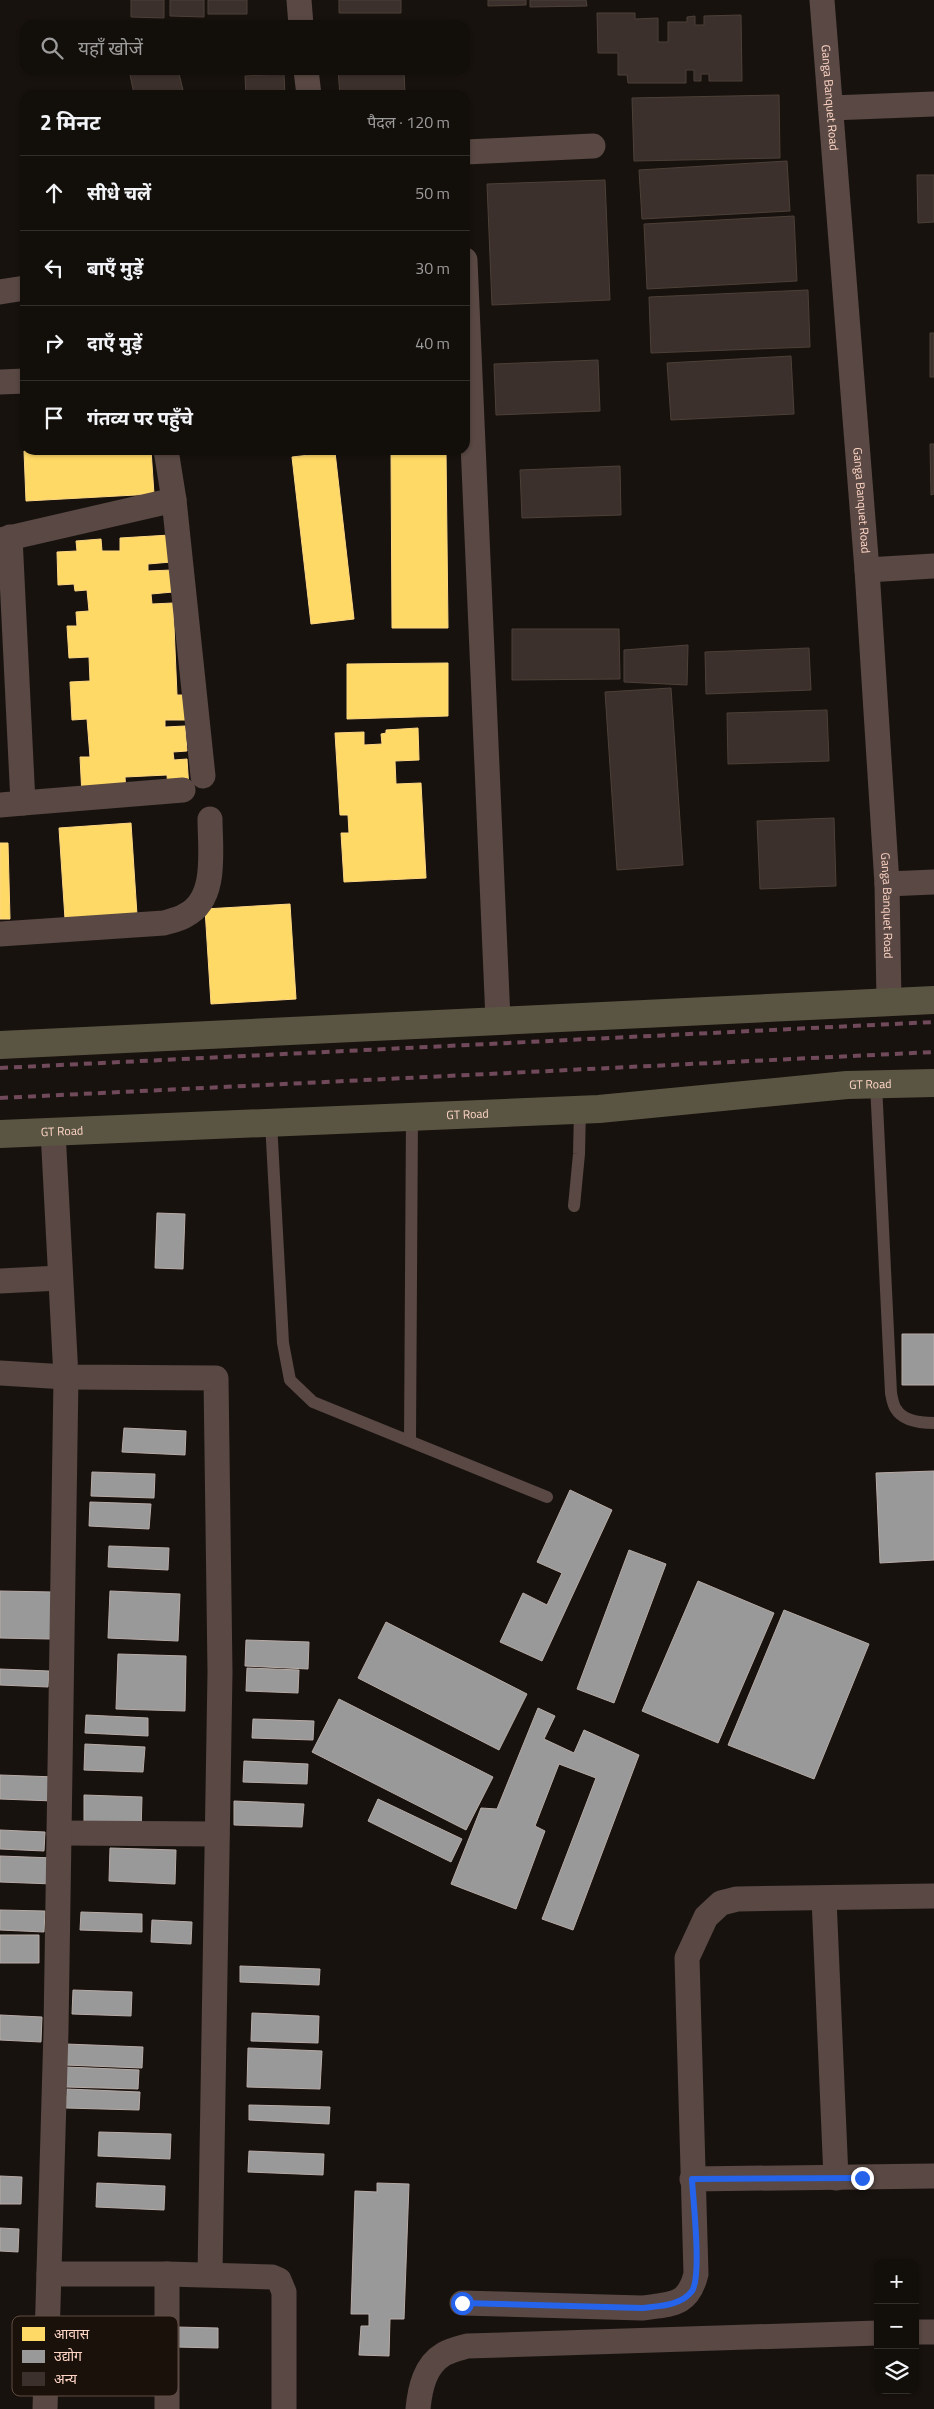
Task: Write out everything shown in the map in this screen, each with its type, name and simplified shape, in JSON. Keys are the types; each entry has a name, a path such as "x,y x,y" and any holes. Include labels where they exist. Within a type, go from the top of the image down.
{"highway":[{"path":"0,1046 498,1020 602,1018 934,1000"},
{"name":"GT Road","path":"0,1134 53,1130 580,1109 876,1084 934,1083"}],"street":[{"path":"299,0 301,20"},
{"name":"Ganga Banquet Road","path":"822,0 867,570 887,884 889,1002"},
{"path":"307,75 308,90"},
{"path":"831,108 934,104"},
{"path":"470,152 593,146"},
{"path":"0,292 20,289"},
{"path":"470,375 498,1020"},
{"path":"0,382 20,381"},
{"path":"167,455 174,500 204,776"},
{"path":"174,500 5,538 11,804 183,790"},
{"path":"867,570 934,566"},
{"path":"0,934 164,923 188,915 202,901 211,872 210,819"},
{"path":"887,884 934,882"},
{"path":"48,2316 59,1833 66,1377 53,1130"},
{"path":"0,1282 60,1278"},
{"path":"0,1373 66,1377 216,1378 220,1672 210,2274"},
{"path":"59,1833 217,1834"},
{"path":"462,2303 642,2308 665,2305 682,2300 692,2290 696,2274 687,1958 692,1943 706,1917 721,1903 737,1898 934,1896"},
{"path":"824,1898 836,2178"},
{"path":"692,2179 934,2176"},
{"path":"49,2274 210,2274 272,2277 280,2280 283,2286 284,2409"},
{"path":"167,2274 167,2316"},
{"path":"919,2332 934,2332"},
{"path":"418,2409 419,2394 427,2371 444,2354 467,2346 874,2333"},
{"path":"45,2396 45,2409"},
{"path":"167,2396 167,2409"}],"lane":[{"path":"876,1084 891,1393 896,1410 906,1418 923,1423 934,1423"},
{"path":"574,1206 579,1154 580,1109"},
{"path":"410,1441 412,1116"},
{"path":"271,1122 283,1343 290,1380 313,1402 548,1497"}],"building: आवास":[{"path":"24,455 151,455 154,494 26,501"},
{"path":"335,455 354,619 311,624 292,457"},
{"path":"391,455 446,455 448,628 392,628"},
{"path":"170,535 171,562 148,564 148,571 172,570 173,592 151,594 152,604 173,603 177,695 183,695 185,720 165,720 165,727 185,726 187,751 173,752 174,760 187,759 189,789 168,790 167,775 125,777 126,793 82,795 80,757 90,757 87,719 72,720 70,682 90,681 89,657 69,658 67,626 77,626 76,612 89,611 87,590 75,591 74,584 58,585 57,552 77,551 76,541 101,539 102,551 120,551 120,538"},
{"path":"448,663 448,716 347,719 347,664"},
{"path":"418,728 419,760 395,761 396,784 421,783 426,878 344,882 341,833 349,833 348,815 340,815 335,733 364,732 364,745 382,744 381,734 386,733 386,730"},
{"path":"131,823 137,915 65,919 59,828"},
{"path":"0,843 8,843 10,919 0,919"},
{"path":"290,904 296,999 211,1004 205,909"}],"building: उद्योग":[{"path":"157,1213 185,1214 183,1269 155,1268"},
{"path":"902,1334 934,1334 934,1385 902,1385"},
{"path":"124,1428 186,1431 185,1455 122,1452"},
{"path":"934,1471 934,1560 880,1563 876,1473"},
{"path":"92,1472 155,1474 154,1498 91,1496"},
{"path":"570,1490 612,1510 542,1661 500,1642 523,1593 547,1605 562,1573 537,1562"},
{"path":"90,1502 151,1504 149,1529 89,1526"},
{"path":"109,1546 169,1548 168,1570 108,1567"},
{"path":"629,1550 666,1564 614,1703 577,1689"},
{"path":"698,1581 774,1613 718,1743 642,1711"},
{"path":"0,1591 52,1592 50,1639 0,1638"},
{"path":"110,1591 180,1594 178,1641 108,1638"},
{"path":"784,1610 869,1644 814,1779 728,1745"},
{"path":"386,1622 527,1694 499,1750 358,1678"},
{"path":"246,1640 309,1642 308,1669 245,1666"},
{"path":"118,1654 186,1656 185,1711 116,1709"},
{"path":"247,1668 299,1670 298,1693 246,1691"},
{"path":"0,1669 49,1671 48,1687 0,1685"},
{"path":"339,1699 493,1777 466,1830 312,1752"},
{"path":"538,1708 555,1716 544,1739 574,1753 584,1730 639,1755 573,1930 542,1919 596,1778 559,1764 535,1826 545,1831 516,1909 451,1884 481,1808 497,1809"},
{"path":"86,1715 148,1718 148,1736 85,1733"},
{"path":"253,1719 314,1721 313,1740 252,1738"},
{"path":"85,1744 145,1747 143,1772 84,1770"},
{"path":"244,1761 308,1764 307,1784 243,1782"},
{"path":"0,1775 56,1777 54,1801 0,1799"},
{"path":"84,1795 142,1797 141,1831 84,1829"},
{"path":"378,1799 462,1839 451,1862 368,1821"},
{"path":"234,1801 304,1804 302,1827 234,1825"},
{"path":"0,1830 45,1832 44,1851 0,1849"},
{"path":"110,1848 176,1850 175,1884 109,1881"},
{"path":"0,1856 54,1858 53,1884 0,1882"},
{"path":"0,1910 45,1911 44,1932 0,1930"},
{"path":"81,1912 142,1914 142,1932 80,1930"},
{"path":"152,1920 192,1922 191,1944 151,1942"},
{"path":"0,1935 39,1935 39,1963 0,1963"},
{"path":"240,1966 320,1969 319,1985 240,1982"},
{"path":"73,1990 132,1992 131,2016 72,2014"},
{"path":"252,2013 319,2016 318,2043 251,2041"},
{"path":"0,2015 42,2017 41,2042 0,2040"},
{"path":"66,2044 143,2047 142,2068 65,2065"},
{"path":"248,2048 322,2051 320,2089 247,2087"},
{"path":"66,2067 139,2070 138,2089 66,2087"},
{"path":"67,2089 140,2092 139,2110 66,2108"},
{"path":"249,2105 330,2107 329,2124 249,2120"},
{"path":"99,2132 171,2134 170,2159 98,2156"},
{"path":"249,2151 324,2154 323,2175 248,2172"},
{"path":"0,2176 22,2177 21,2204 0,2204"},
{"path":"97,2183 165,2186 164,2210 96,2207"},
{"path":"377,2183 409,2184 404,2319 390,2319 389,2356 359,2355 361,2326 369,2326 369,2314 351,2314 355,2191 377,2192"},
{"path":"0,2228 19,2229 18,2252 0,2251"},
{"path":"178,2327 218,2328 218,2348 178,2347"}],"building: अन्य":[{"path":"131,0 164,0 164,18 131,17"},
{"path":"170,0 204,0 204,17 170,16"},
{"path":"208,0 247,0 247,14 208,14"},
{"path":"339,0 401,0 401,13 339,13"},
{"path":"488,0 526,0 526,5 488,6"},
{"path":"530,0 586,0 587,6 530,7"},
{"path":"597,13 635,13 635,19 658,18 658,42 668,42 668,22 687,22 687,17 695,16 695,25 704,25 704,16 741,15 742,81 709,81 709,74 701,74 701,81 694,81 694,70 686,70 686,83 628,83 627,75 618,75 618,53 598,53"},
{"path":"130,75 179,75 183,90 133,90"},
{"path":"284,75 285,90 246,90 245,76"},
{"path":"338,75 404,75 405,90 340,90"},
{"path":"779,95 780,158 634,161 632,98"},
{"path":"787,161 790,211 642,219 639,170"},
{"path":"917,175 934,175 934,222 918,223"},
{"path":"605,180 610,300 492,305 487,184"},
{"path":"794,216 797,281 647,289 644,224"},
{"path":"808,290 810,347 651,353 649,297"},
{"path":"930,333 934,333 934,377 930,377"},
{"path":"791,356 794,414 671,420 667,363"},
{"path":"598,360 600,411 496,415 494,364"},
{"path":"930,444 934,444 934,494 931,495"},
{"path":"620,466 621,515 522,518 520,470"},
{"path":"512,629 619,629 620,679 512,680"},
{"path":"688,645 687,685 624,682 624,650"},
{"path":"809,648 811,690 706,694 705,652"},
{"path":"671,688 683,865 617,870 605,692"},
{"path":"827,710 829,761 728,764 727,713"},
{"path":"834,818 836,886 760,889 757,821"}],"railway":[{"path":"0,1068 934,1022"},
{"path":"0,1098 934,1052"}],"route":[{"path":"462,2303 642,2308 665,2305 682,2300 692,2290 696,2274 692,2179 862,2178"}]}
